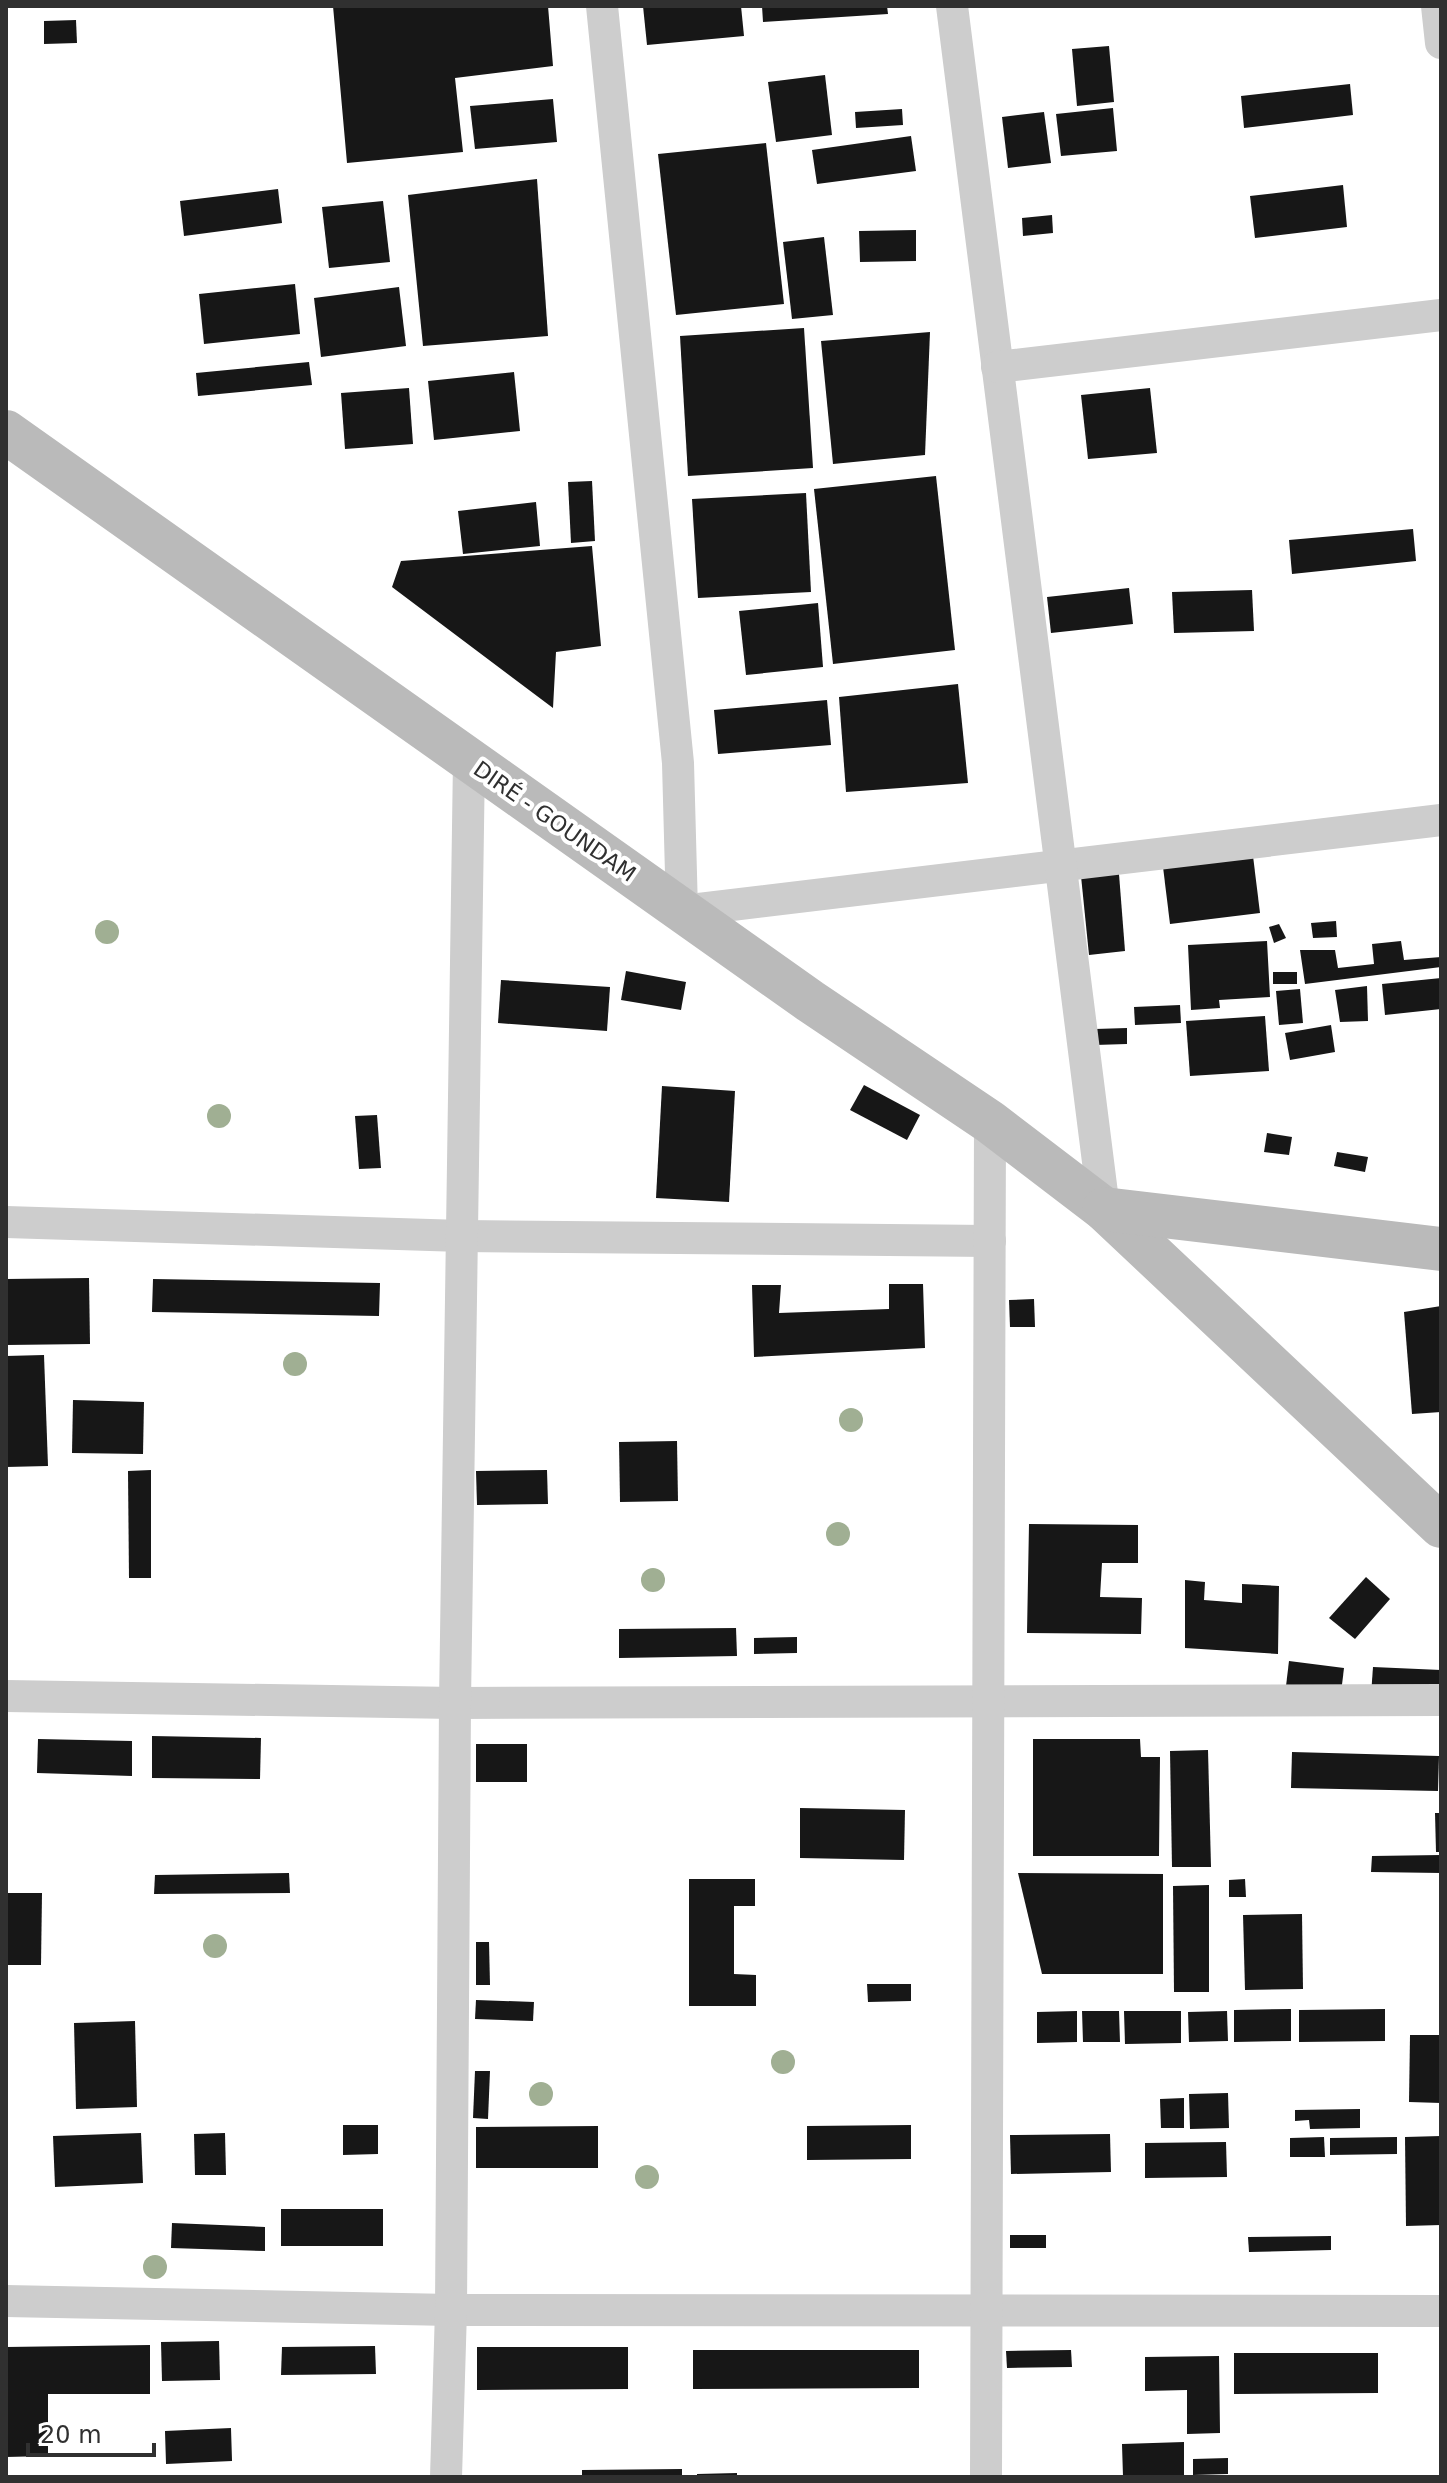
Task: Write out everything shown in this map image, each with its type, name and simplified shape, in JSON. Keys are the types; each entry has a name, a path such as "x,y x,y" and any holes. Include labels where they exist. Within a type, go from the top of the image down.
{"main road":[{"name":"DIRÉ - GOUNDAM","path":"6,432 810,1001 990,1122 1104,1209 1441,1526"},
{"path":"1104,1209 1441,1249"}],"street":[{"path":"602,6 678,763 682,911 1441,820"},
{"path":"952,6 1104,1209"},
{"path":"1437,6 1441,43"},
{"path":"997,367 1441,315"},
{"path":"446,2477 451,2310 455,1703 469,760"},
{"path":"986,2477 990,1122"},
{"path":"6,1222 462,1236 990,1241"},
{"path":"6,1696 455,1703 1441,1700"},
{"path":"6,2301 451,2310 1441,2311"}],"building":[{"path":"333,6 548,6 553,66 455,78 463,152 347,163"},
{"path":"643,6 741,6 744,36 647,45"},
{"path":"762,6 887,6 888,14 763,22"},
{"path":"76,20 77,43 44,44 44,21"},
{"path":"1109,46 1114,102 1077,106 1072,49"},
{"path":"825,75 832,135 776,142 768,82"},
{"path":"1350,84 1353,115 1244,128 1241,96"},
{"path":"553,99 557,142 475,149 470,106"},
{"path":"1113,108 1117,151 1061,156 1056,114"},
{"path":"902,109 903,125 856,128 855,112"},
{"path":"1044,112 1051,163 1008,168 1002,117"},
{"path":"911,136 916,171 817,184 812,150"},
{"path":"766,143 784,304 676,315 658,154"},
{"path":"537,179 548,336 423,346 408,195"},
{"path":"1343,185 1347,227 1255,238 1250,196"},
{"path":"278,189 282,223 184,236 180,201"},
{"path":"383,201 390,262 329,268 322,207"},
{"path":"1052,215 1053,233 1023,236 1022,218"},
{"path":"916,230 916,261 860,262 859,231"},
{"path":"824,237 833,315 792,319 783,242"},
{"path":"295,284 300,334 204,344 199,294"},
{"path":"399,287 406,346 321,357 314,298"},
{"path":"804,328 813,468 688,476 680,336"},
{"path":"930,332 925,455 833,464 821,341"},
{"path":"309,362 312,385 198,396 196,373"},
{"path":"514,372 520,431 434,440 428,381"},
{"path":"409,388 413,444 345,449 341,393"},
{"path":"1150,388 1157,453 1088,459 1081,395"},
{"path":"936,476 955,650 833,664 814,489"},
{"path":"592,481 595,541 571,543 568,482"},
{"path":"806,493 811,592 698,598 692,499"},
{"path":"536,502 540,546 463,554 458,511"},
{"path":"1413,529 1416,561 1292,574 1289,540"},
{"path":"592,546 601,646 556,652 553,708 392,587 401,561"},
{"path":"1129,588 1133,624 1051,633 1047,597"},
{"path":"1252,590 1254,631 1174,633 1172,592"},
{"path":"818,603 823,667 746,675 739,611"},
{"path":"958,684 968,783 846,792 839,697"},
{"path":"827,700 831,745 718,754 714,710"},
{"path":"1253,856 1260,913 1170,924 1163,867"},
{"path":"1119,874 1125,951 1089,955 1081,876"},
{"path":"1336,921 1337,937 1313,938 1311,923"},
{"path":"1279,924 1286,938 1274,943 1269,927"},
{"path":"1267,941 1270,997 1219,1000 1220,1008 1191,1010 1188,945"},
{"path":"1401,941 1404,960 1441,957 1441,967 1305,984 1300,950 1335,950 1338,968 1374,964 1372,944"},
{"path":"626,971 686,982 681,1010 621,1000"},
{"path":"1273,972 1297,972 1297,984 1273,984"},
{"path":"1441,978 1441,1009 1385,1015 1382,984"},
{"path":"501,980 610,987 607,1031 498,1023"},
{"path":"1367,986 1368,1021 1340,1022 1335,990"},
{"path":"1300,989 1303,1023 1279,1025 1276,991"},
{"path":"1180,1005 1181,1023 1135,1025 1134,1007"},
{"path":"1265,1016 1269,1071 1190,1076 1186,1021"},
{"path":"1331,1025 1335,1052 1290,1060 1285,1033"},
{"path":"1127,1028 1127,1044 1095,1045 1095,1029"},
{"path":"864,1085 920,1115 907,1140 850,1110"},
{"path":"662,1086 735,1091 729,1202 656,1198"},
{"path":"377,1115 381,1168 359,1169 355,1116"},
{"path":"1267,1133 1292,1137 1289,1155 1264,1152"},
{"path":"1337,1152 1368,1157 1365,1172 1334,1166"},
{"path":"89,1278 90,1344 6,1345 6,1279"},
{"path":"153,1279 380,1283 379,1316 152,1312"},
{"path":"889,1284 923,1284 925,1348 754,1357 752,1285 781,1285 779,1313 889,1309"},
{"path":"1034,1299 1035,1327 1010,1327 1009,1300"},
{"path":"1441,1306 1441,1412 1412,1414 1404,1312"},
{"path":"44,1355 48,1466 6,1467 6,1356"},
{"path":"73,1400 144,1402 143,1454 72,1453"},
{"path":"677,1441 678,1501 620,1502 619,1442"},
{"path":"151,1470 151,1578 129,1578 128,1471"},
{"path":"547,1470 548,1504 477,1505 476,1471"},
{"path":"1029,1524 1138,1525 1138,1563 1102,1563 1100,1597 1142,1598 1141,1634 1027,1633"},
{"path":"1366,1577 1390,1599 1355,1639 1329,1618"},
{"path":"1185,1580 1205,1582 1204,1600 1242,1603 1242,1584 1279,1586 1278,1654 1185,1648"},
{"path":"736,1628 737,1656 619,1658 619,1629"},
{"path":"797,1637 797,1653 754,1654 754,1638"},
{"path":"1289,1661 1344,1668 1341,1693 1286,1686"},
{"path":"1373,1667 1441,1670 1441,1698 1371,1695"},
{"path":"152,1736 261,1738 260,1779 152,1778"},
{"path":"38,1739 132,1741 132,1776 37,1773"},
{"path":"1033,1739 1140,1739 1141,1757 1160,1757 1159,1856 1033,1856"},
{"path":"476,1744 527,1744 527,1782 476,1782"},
{"path":"1208,1750 1211,1867 1172,1867 1170,1751"},
{"path":"1292,1752 1439,1756 1438,1791 1291,1788"},
{"path":"800,1808 905,1810 904,1860 800,1858"},
{"path":"1435,1813 1441,1813 1441,1852 1436,1852"},
{"path":"1441,1855 1441,1873 1371,1872 1372,1856"},
{"path":"289,1873 290,1893 154,1894 155,1875"},
{"path":"1018,1873 1163,1874 1163,1974 1042,1974"},
{"path":"689,1879 755,1879 755,1906 734,1906 734,1974 756,1975 756,2006 689,2006"},
{"path":"1245,1879 1246,1897 1229,1897 1229,1880"},
{"path":"1209,1885 1209,1992 1174,1992 1173,1886"},
{"path":"6,1893 42,1893 41,1965 6,1965"},
{"path":"1302,1914 1303,1989 1245,1990 1243,1915"},
{"path":"476,1942 489,1942 490,1985 476,1985"},
{"path":"867,1984 911,1984 911,2001 868,2002"},
{"path":"476,2000 534,2002 533,2021 475,2019"},
{"path":"1291,2009 1291,2041 1234,2042 1234,2010"},
{"path":"1385,2009 1385,2041 1299,2042 1299,2010"},
{"path":"1077,2011 1077,2042 1037,2043 1037,2012"},
{"path":"1082,2011 1119,2011 1120,2042 1083,2042"},
{"path":"1124,2011 1181,2011 1181,2043 1125,2044"},
{"path":"1227,2011 1228,2041 1189,2042 1188,2012"},
{"path":"135,2021 137,2107 76,2109 74,2023"},
{"path":"1410,2035 1441,2035 1441,2103 1409,2102"},
{"path":"475,2071 490,2071 488,2119 473,2118"},
{"path":"1228,2093 1229,2128 1190,2129 1189,2094"},
{"path":"1184,2098 1184,2128 1161,2128 1160,2099"},
{"path":"1360,2109 1360,2128 1310,2129 1309,2120 1295,2121 1295,2110"},
{"path":"343,2125 378,2125 378,2154 343,2155"},
{"path":"911,2125 911,2159 807,2160 807,2126"},
{"path":"598,2126 598,2168 476,2168 476,2127"},
{"path":"141,2133 143,2183 55,2187 53,2136"},
{"path":"225,2133 226,2175 195,2175 194,2134"},
{"path":"1110,2134 1111,2172 1011,2174 1010,2135"},
{"path":"1441,2136 1441,2225 1406,2226 1405,2137"},
{"path":"1324,2137 1325,2157 1290,2157 1290,2138"},
{"path":"1397,2137 1397,2154 1330,2155 1330,2138"},
{"path":"1226,2142 1227,2177 1145,2178 1145,2143"},
{"path":"281,2209 383,2209 383,2246 281,2246"},
{"path":"172,2223 265,2227 265,2251 171,2248"},
{"path":"1010,2235 1046,2235 1046,2248 1010,2248"},
{"path":"1331,2236 1331,2250 1249,2252 1248,2237"},
{"path":"219,2341 220,2380 162,2381 161,2342"},
{"path":"150,2345 150,2394 48,2394 48,2456 6,2457 6,2347"},
{"path":"375,2346 376,2374 281,2375 282,2347"},
{"path":"477,2347 628,2347 628,2389 477,2390"},
{"path":"693,2350 919,2350 919,2388 693,2389"},
{"path":"1071,2350 1072,2367 1007,2368 1006,2351"},
{"path":"1234,2353 1378,2353 1378,2393 1234,2394"},
{"path":"1219,2356 1220,2433 1187,2434 1187,2390 1145,2391 1145,2357"},
{"path":"231,2428 232,2461 166,2464 165,2431"},
{"path":"1184,2442 1184,2477 1123,2477 1122,2444"},
{"path":"1228,2458 1228,2474 1193,2475 1193,2459"},
{"path":"682,2469 682,2477 582,2477 582,2470"},
{"path":"737,2473 737,2477 697,2477 697,2474"}]}
